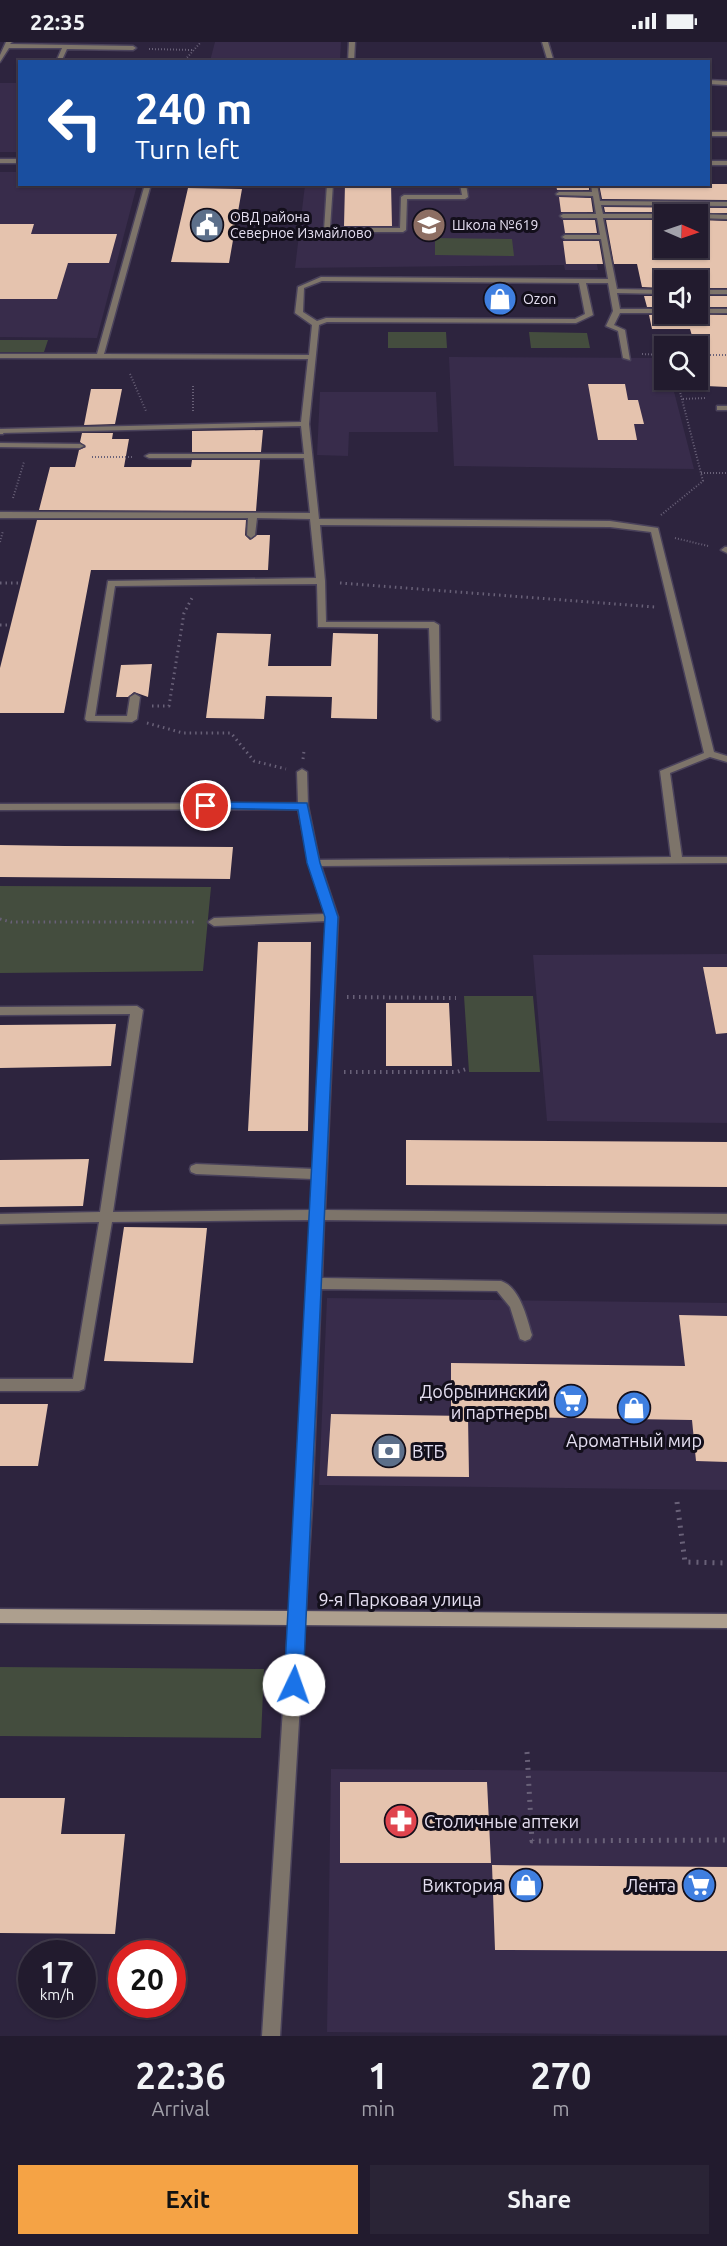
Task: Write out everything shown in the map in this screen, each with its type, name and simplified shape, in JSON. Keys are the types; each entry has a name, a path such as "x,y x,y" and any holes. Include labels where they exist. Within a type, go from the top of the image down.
{"main road":[{"name":"9-я Парковая улица","path":"0,1616 727,1621"}],"street":[{"path":"351,60 352,42"},
{"path":"545,42 550,60"},
{"path":"0,60 8,44 133,48"},
{"path":"59,60 65,47"},
{"path":"710,82 727,83"},
{"path":"710,134 727,134"},
{"path":"0,161 18,161"},
{"path":"710,163 727,163"},
{"path":"100,356 147,186"},
{"path":"330,186 327,230 403,230 404,197 465,197 463,186"},
{"path":"594,186 617,311 610,326 621,330 627,358"},
{"path":"559,194 596,199 727,204"},
{"path":"562,216 654,216"},
{"path":"708,216 727,217"},
{"path":"565,237 603,237"},
{"path":"316,324 299,313 301,287 321,279 612,281"},
{"path":"316,324 326,320 576,321 589,315 582,280"},
{"path":"614,291 654,292"},
{"path":"708,292 727,292"},
{"path":"617,311 654,312"},
{"path":"708,311 727,311"},
{"path":"316,324 305,424 321,581 321,625 434,625 436,718"},
{"path":"0,357 312,357"},
{"path":"0,432 305,424"},
{"path":"0,446 80,446"},
{"path":"149,456 308,456"},
{"path":"4,515 253,516 610,524 654,530 709,754"},
{"path":"251,535 253,516"},
{"path":"134,701 132,719 90,719 111,583 321,581"},
{"path":"676,860 665,771 709,754 727,759"},
{"path":"270,2036 298,1617 332,917 314,863 303,806 302,772"},
{"path":"0,807 303,806"},
{"path":"314,863 727,860"},
{"path":"214,922 332,917"},
{"path":"0,1011 137,1010 80,1385 0,1385"},
{"path":"196,1169 320,1174"},
{"path":"0,1219 318,1215 727,1220"},
{"path":"315,1283 501,1286 516,1305 525,1335"}],"path":[{"path":"185,60 201,42"},
{"path":"133,48 193,50"},
{"path":"708,355 727,355"},
{"path":"122,356 153,427"},
{"path":"193,386 194,426"},
{"path":"680,390 701,473 727,473"},
{"path":"683,399 708,398"},
{"path":"0,542 4,515 29,446"},
{"path":"656,536 726,550"},
{"path":"321,581 674,609"},
{"path":"134,701 169,706 184,613 201,582"},
{"path":"0,583 21,583"},
{"path":"0,625 10,625"},
{"path":"132,719 183,733 231,733 254,761 302,772"},
{"path":"0,919 11,922 214,922"},
{"path":"328,996 456,998"},
{"path":"325,1072 457,1072 469,1068"},
{"path":"677,1502 685,1562 727,1563"},
{"path":"527,1752 532,1841 727,1840"}],"shaded area":[{"path":"215,42 341,42 340,60 210,60"},
{"path":"0,83 18,83 18,152 0,152"},
{"path":"0,172 18,172 18,186 137,186 97,338 0,337"},
{"name":"Школа №619","path":"305,186 582,186 598,270 565,270 564,265 295,268"},
{"path":"449,357 654,358 654,390 674,390 694,469 454,466"},
{"path":"320,392 436,392 438,432 349,432 348,456 317,455"},
{"path":"727,954 727,1123 547,1121 533,955"},
{"path":"327,1298 727,1303 727,1490 319,1485"},
{"path":"331,1769 727,1772 727,2035 327,2032"}],"green space":[{"path":"435,238 512,239 514,256 435,255"},
{"path":"388,332 446,332 447,348 388,348"},
{"path":"529,332 587,333 590,348 531,348"},
{"path":"0,340 48,340 44,352 0,352"},
{"path":"0,886 211,887 203,971 0,973"},
{"path":"464,996 533,996 540,1072 469,1072"},
{"path":"0,1667 264,1669 261,1738 0,1736"}],"building":[{"path":"727,184 727,200 602,199 599,186"},
{"path":"345,186 391,186 392,226 344,226"},
{"path":"556,186 589,186 589,190 557,190"},
{"name":"ОВД района Северное Измайлово","path":"188,188 242,189 229,263 171,262"},
{"path":"559,197 591,198 593,212 561,212"},
{"path":"604,207 654,207 654,212 605,212"},
{"path":"708,208 727,208 727,213 708,213"},
{"path":"563,220 595,220 597,233 565,233"},
{"path":"606,220 654,220 654,258 708,258 708,220 727,221 727,288 708,288 708,270 654,270 654,288 642,287 637,264 614,264"},
{"path":"0,224 34,224 31,234 117,234 109,263 68,263 57,299 0,299"},
{"path":"563,241 599,241 603,264 566,264"},
{"path":"644,296 654,296 654,307 647,307"},
{"path":"708,296 727,296 727,307 708,307"},
{"path":"649,315 654,315 654,324 708,324 708,315 727,315 727,387 708,386 708,336 692,336 690,329 652,329"},
{"path":"588,384 625,384 628,400 638,400 644,424 634,424 637,440 598,440"},
{"path":"91,389 122,389 115,424 84,425"},
{"path":"263,430 261,452 192,452 192,431"},
{"path":"82,433 113,433 112,439 129,439 124,467 191,467 192,460 260,460 256,511 39,510 50,467 75,467 79,450 86,447 80,442"},
{"path":"37,520 246,520 245,535 250,540 257,535 270,535 268,570 91,570 64,713 0,713 0,668"},
{"path":"217,633 271,634 268,666 331,666 333,633 378,634 377,719 331,718 332,697 266,696 264,719 206,718"},
{"path":"152,664 148,697 134,692 128,697 116,697 121,665"},
{"path":"0,845 233,847 230,879 0,877"},
{"path":"258,942 311,942 308,1131 248,1131"},
{"path":"703,967 727,967 727,1033 716,1034"},
{"path":"386,1003 449,1003 452,1066 386,1066"},
{"path":"116,1024 111,1066 0,1068 0,1025"},
{"path":"406,1140 727,1142 727,1187 406,1185"},
{"path":"89,1159 83,1206 0,1207 0,1160"},
{"path":"124,1227 207,1228 193,1363 104,1361"},
{"path":"679,1315 727,1316 727,1462 696,1461 692,1420 451,1416 451,1363 685,1366"},
{"path":"0,1404 48,1404 38,1466 0,1466"},
{"path":"331,1414 468,1416 469,1477 327,1476"},
{"path":"340,1782 487,1782 491,1863 340,1863"},
{"path":"0,1798 65,1798 61,1834 125,1834 115,1934 0,1933"},
{"path":"492,1865 727,1867 727,1951 495,1950"}],"place":[{"name":"ОВД района Северное Измайлово","path":"207,225"},
{"name":"Школа №619","path":"429,225"},
{"name":"Ozon","path":"500,299"},
{"name":"Добрынинский и партнеры","path":"571,1401"},
{"name":"Ароматный мир","path":"634,1408"},
{"name":"ВТБ","path":"389,1451"},
{"name":"Столичные аптеки","path":"401,1821"},
{"name":"Виктория","path":"526,1885"},
{"name":"Лента","path":"699,1885"}],"route":[{"path":"206,806 303,806 314,863 332,917 308,1439 294,1685"}]}
